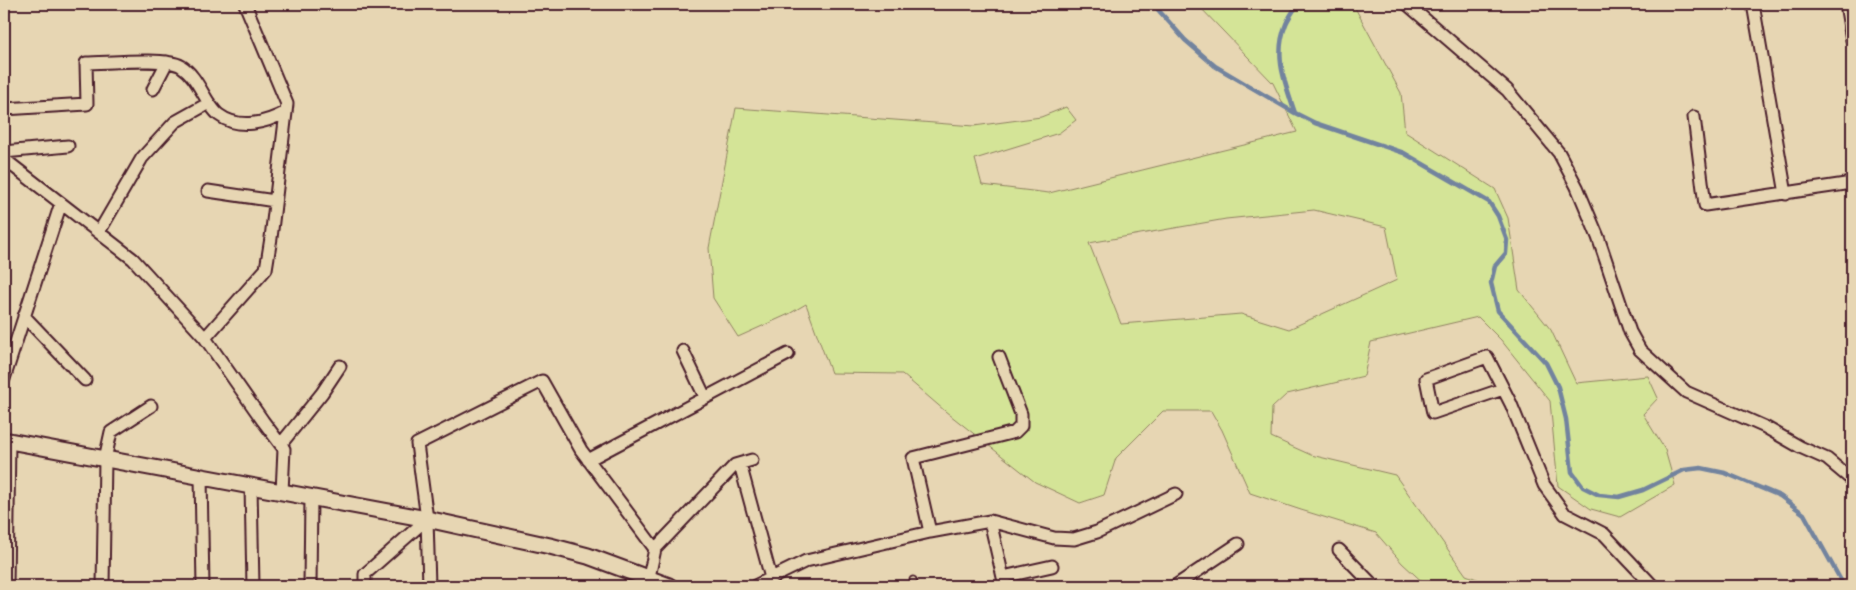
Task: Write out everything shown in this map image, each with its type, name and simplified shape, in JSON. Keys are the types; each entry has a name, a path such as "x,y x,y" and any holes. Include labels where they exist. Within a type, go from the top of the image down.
{"street":[{"path":"204,338 266,269 287,104 245,4"},
{"path":"1407,4 1507,90 1559,153 1577,187 1598,237 1630,332 1640,350 1686,392 1827,459 1852,480"},
{"path":"1753,4 1786,194"},
{"path":"1846,4 1852,40"},
{"path":"4,109 87,104 86,63 167,62 180,66 190,73 219,115 230,120 243,124 270,120 286,112"},
{"path":"153,89 167,62"},
{"path":"99,232 142,158 175,122 209,103"},
{"path":"1694,116 1705,205 1852,183"},
{"path":"4,152 68,146"},
{"path":"4,159 133,259 204,338 284,449 282,492"},
{"path":"208,191 275,201"},
{"path":"4,379 61,202"},
{"path":"24,316 86,380"},
{"path":"683,351 705,397"},
{"path":"588,460 788,354"},
{"path":"930,532 913,458 1015,432 1021,426 1021,414 999,357"},
{"path":"1503,388 1433,413 1426,379 1487,357 1503,388 1544,485 1565,514 1604,534 1653,586"},
{"path":"281,444 322,393 340,366"},
{"path":"5,586 5,441 427,519 578,554 660,583 655,548 580,450 542,381 417,444 427,519 429,586"},
{"path":"103,586 104,459 111,432 151,406"},
{"path":"655,548 735,465 752,460"},
{"path":"740,464 771,578"},
{"path":"202,477 203,586"},
{"path":"251,486 253,586"},
{"path":"755,586 806,561 930,532 990,521 1054,538 1074,539 1097,532 1176,494"},
{"path":"310,586 311,497"},
{"path":"365,586 365,574 427,519"},
{"path":"990,521 1004,582 1052,566"},
{"path":"1175,586 1238,544"},
{"path":"1339,550 1374,586"}],"green space":[{"path":"1197,4 1353,4 1401,93 1405,132 1495,189 1508,218 1519,290 1551,330 1576,383 1648,376 1658,398 1643,414 1665,450 1675,485 1620,517 1591,509 1558,486 1550,401 1501,340 1478,317 1371,342 1364,376 1287,394 1272,408 1271,437 1311,455 1395,475 1466,575 1496,586 1427,586 1402,563 1376,533 1250,493 1222,430 1211,411 1163,411 1116,458 1104,495 1080,503 1035,482 945,411 902,374 831,373 806,304 789,314 738,337 713,298 709,248 736,108 974,126 1041,117 1066,107 1076,120 1059,133 975,159 982,185 1049,193 1297,132 1273,83","holes":["1314,210 1386,227 1397,280 1289,329 1241,314 1121,324 1089,243 1226,219"]}],"waterway":[{"path":"1153,4 1185,40 1215,66 1315,123 1404,153 1489,202 1498,216 1507,240 1506,253 1495,266 1491,283 1498,311 1546,363 1558,387 1566,419 1572,472 1583,487 1599,495 1619,497 1643,490 1684,470 1701,468 1725,473 1780,496 1804,514 1844,586"},
{"path":"1295,113 1280,58 1282,36 1286,24 1298,4"}]}
